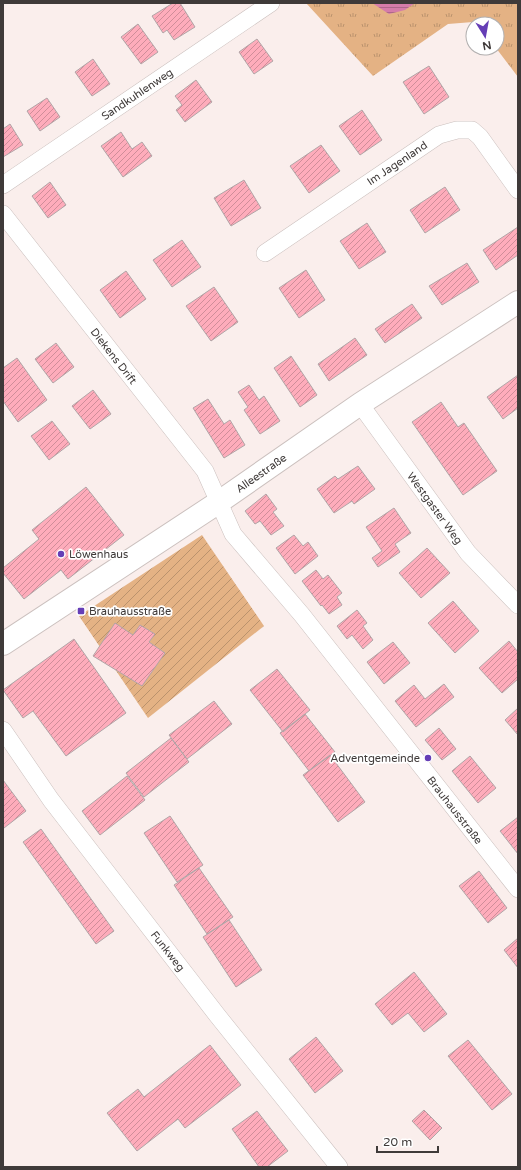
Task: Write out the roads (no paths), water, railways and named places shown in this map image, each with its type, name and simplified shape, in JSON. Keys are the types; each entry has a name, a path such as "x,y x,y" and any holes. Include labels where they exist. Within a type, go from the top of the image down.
{"main road":[{"name":"Alleestraße","path":"3,644 219,502 360,404 518,302"}],"street":[{"name":"Sandkuhlenweg","path":"3,185 271,3"},
{"name":"Im Jagenland","path":"265,253 439,135 457,130 472,130 480,137 518,190"},
{"name":"Diekens Drift","path":"3,214 204,471 219,502"},
{"name":"Westgaster Weg","path":"360,404 468,553 518,605"},
{"name":"Brauhausstraße","path":"219,502 233,534 302,615 518,889"},
{"name":"Funkweg","path":"3,730 56,806 217,1015 339,1167"}],"place":[{"name":"Löwenhaus","path":"61,554"},
{"name":"Brauhausstraße","path":"81,611"},
{"name":"Adventgemeinde","path":"428,758"}]}
